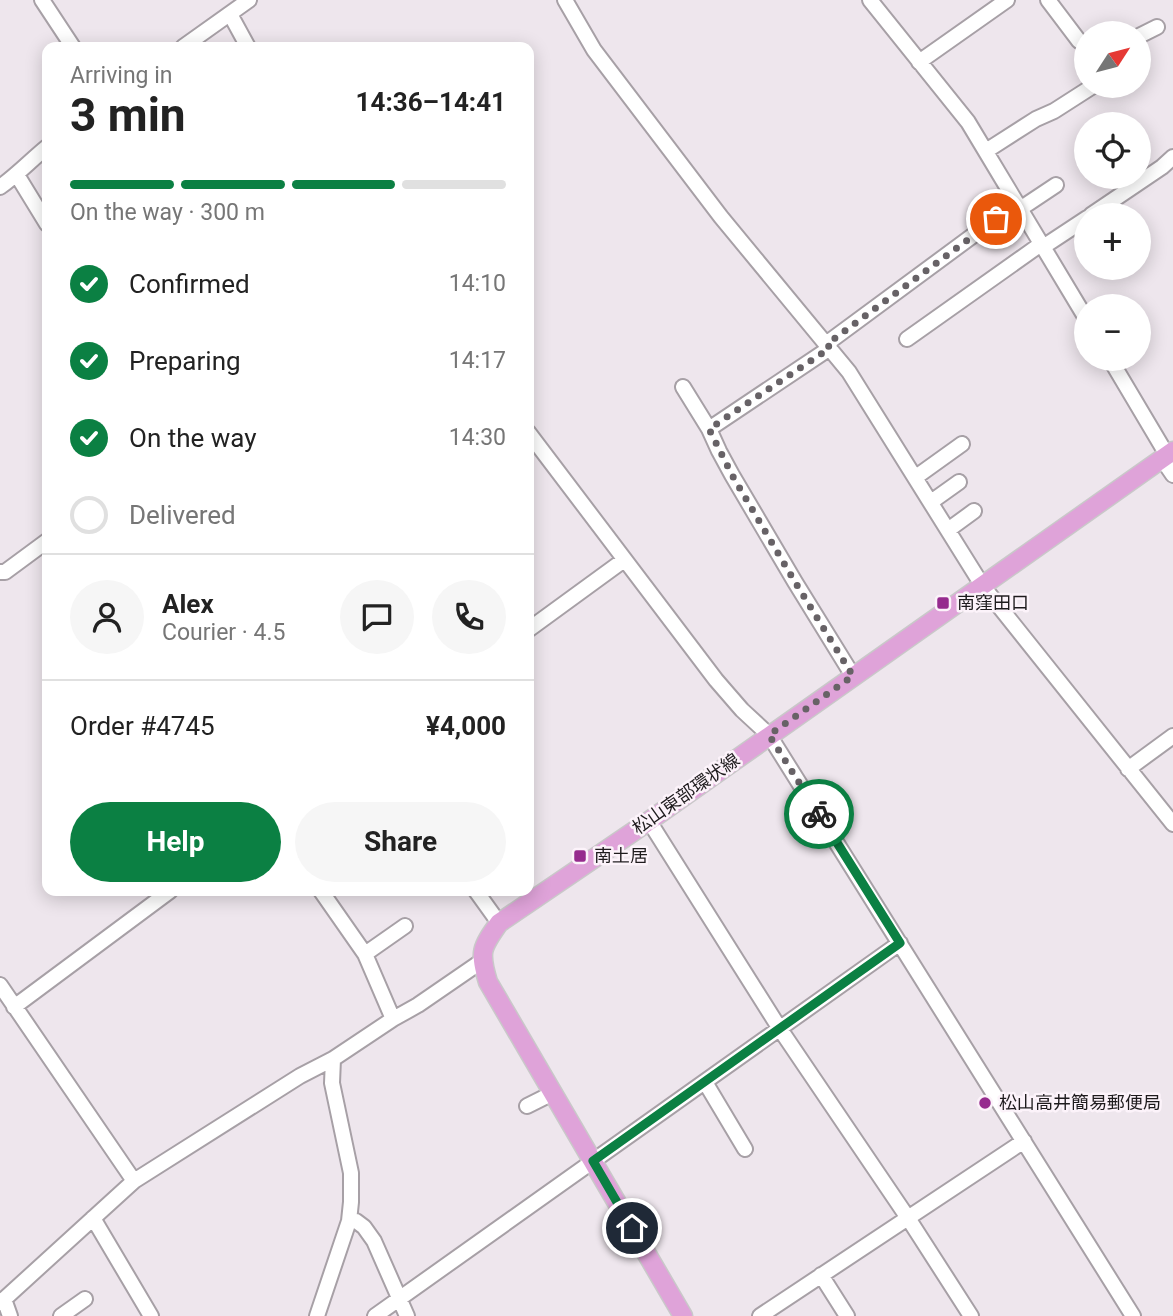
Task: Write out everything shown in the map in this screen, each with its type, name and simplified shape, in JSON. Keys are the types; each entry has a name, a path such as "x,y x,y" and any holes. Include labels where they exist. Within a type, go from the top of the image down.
{"main road":[{"name":"松山東部環状線","path":"482,961 484,944 499,923 649,821 1168,455"},
{"path":"482,961 488,982 683,1316"}],"street":[{"path":"42,0 70,42"},
{"path":"190,42 249,0"},
{"path":"565,0 594,50 721,217 849,372 982,585 1173,824"},
{"path":"870,0 968,122 1074,299"},
{"path":"919,62 1007,0"},
{"path":"1048,0 1074,34"},
{"path":"230,14 245,42"},
{"path":"1152,30 1157,27"},
{"path":"986,152 1074,98"},
{"path":"0,187 42,151"},
{"path":"1109,203 1173,157"},
{"path":"17,175 42,216"},
{"path":"709,429 828,346 1018,206 1056,186"},
{"path":"907,339 1074,226"},
{"path":"1117,371 1168,455 1173,475"},
{"path":"683,387 709,429 732,475 853,676"},
{"path":"534,440 716,680 769,735 1133,1316"},
{"path":"916,478 962,444"},
{"path":"931,502 959,482"},
{"path":"948,530 974,511"},
{"path":"0,572 5,572 42,545"},
{"path":"534,626 624,560"},
{"path":"1128,769 1173,736"},
{"path":"649,821 780,1029 971,1316"},
{"path":"14,1007 163,896"},
{"path":"324,896 365,954 393,1019"},
{"path":"480,896 499,923"},
{"path":"365,954 405,926"},
{"path":"375,1316 900,943"},
{"path":"10,1316 2,1301 134,1181 300,1076 333,1059 482,961"},
{"path":"0,985 134,1181"},
{"path":"317,1316 349,1221 351,1173 331,1083 333,1059"},
{"path":"705,1082 745,1149"},
{"path":"527,1106 553,1093"},
{"path":"760,1316 1024,1141"},
{"path":"93,1218 151,1316"},
{"path":"349,1221 364,1227 374,1241 407,1316"},
{"path":"821,1275 847,1316"},
{"path":"61,1316 85,1298"}],"way so far":[{"path":"819,814 769,735 853,676 732,475 709,429 830,348 827,344 996,219"}],"place":[{"name":"南窪田口","path":"943,603"},
{"name":"南土居","path":"580,856"},
{"name":"松山高井簡易郵便局","path":"985,1103"}],"route":[{"path":"632,1228 593,1161 900,943 819,814"}]}
